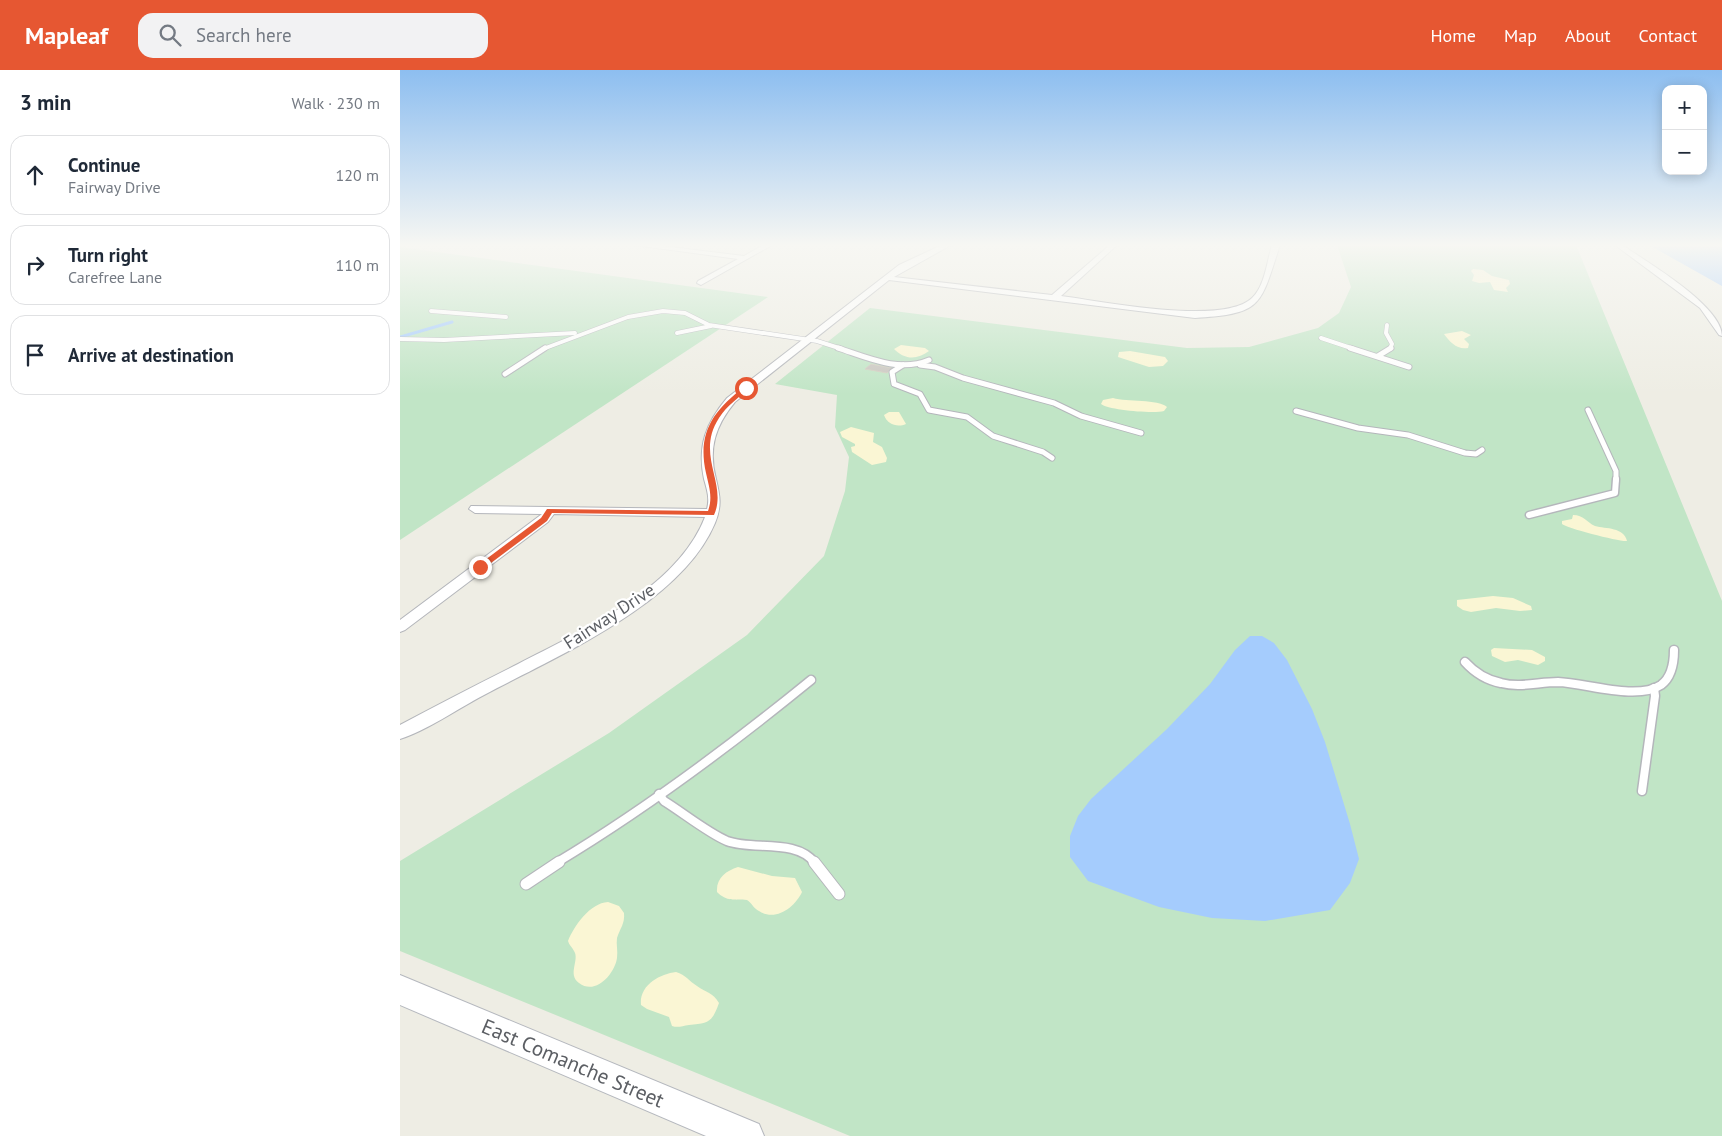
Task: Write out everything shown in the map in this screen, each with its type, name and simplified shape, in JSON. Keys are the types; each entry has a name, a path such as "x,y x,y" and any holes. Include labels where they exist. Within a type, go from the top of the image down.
{"street":[{"name":"Fairway Drive","path":"400,733 628,609 686,560 702,538 715,500 706,460 706,440 716,418 730,400 866,295"},
{"path":"1019,295 1195,315 1218,313 1238,308 1254,300 1258,295"},
{"path":"1053,299 1058,295"},
{"path":"1687,295 1703,306 1722,334"},
{"path":"475,509 711,513"},
{"path":"400,627 544,519 550,511"},
{"name":"East Comanche Street","path":"400,990 747,1136"}],"lane":[{"path":"431,311 506,317"},
{"path":"530,351 628,317 663,311 685,313 715,326 838,346 880,364 920,364 935,367 963,378 997,386 1019,395 1054,403 1081,416 1141,433"},
{"path":"1378,356 1391,348 1391,341 1386,333 1387,325"},
{"path":"677,333 715,326"},
{"path":"400,339 464,341 533,333 581,333"},
{"path":"1321,338 1409,367"},
{"path":"504,374 546,347"},
{"path":"920,364 928,360"},
{"path":"903,365 892,372 890,376 894,384 920,394 927,412 967,417 992,436 1043,452 1052,458"},
{"path":"1529,515 1615,492 1616,471 1588,410"},
{"path":"1296,411 1358,428 1419,438 1465,453 1476,454 1482,450"},
{"path":"1465,662 1476,673 1504,684 1560,682 1632,690 1654,688 1665,681 1671,673 1674,662 1674,650"},
{"path":"526,884 550,867 604,836 659,794 732,744 811,680"},
{"path":"1642,791 1655,696 1654,688"},
{"path":"659,794 664,801 727,841 789,849 802,853 813,860 839,894"}],"green space":[{"path":"400,295 751,295 768,297 400,540"},
{"path":"1347,295 1596,295 1722,601 1722,1136 850,1136 400,951 400,861 609,733 747,635 824,556 845,491 849,457 835,427 837,395 775,384 870,308 1187,348 1249,347 1318,328 1339,313"}],"sand":[{"path":"1462,331 1471,335 1464,339 1469,344 1468,348 1457,347 1444,334"},
{"path":"901,345 925,348 929,351 911,358 898,353 894,349"},
{"path":"1130,351 1165,357 1168,361 1163,366 1149,367 1118,357 1119,352"},
{"path":"1113,398 1163,404 1167,407 1164,411 1159,412 1142,412 1121,410 1101,404 1103,400"},
{"path":"889,412 899,412 906,424 899,426 890,423 884,415"},
{"path":"851,427 874,433 873,442 882,447 887,458 886,462 872,465 852,452 851,447 855,446 855,444 842,437 840,432"},
{"path":"1573,515 1582,517 1595,526 1614,529 1622,533 1627,541 1593,534 1562,524 1562,521 1572,519"},
{"path":"1493,596 1513,598 1531,606 1532,610 1520,611 1496,608 1471,612 1457,606 1457,600"},
{"path":"1494,648 1532,650 1545,657 1545,661 1538,665 1518,660 1505,662 1492,656 1491,650"},
{"path":"738,867 772,876 795,878 802,892 790,908 778,914 765,914 757,910 747,900 727,899 717,892 720,879"},
{"path":"608,902 619,906 624,913 623,923 617,938 615,964 613,970 604,981 592,987 585,986 579,983 574,975 576,959 568,941 574,929 589,911 601,903"},
{"path":"676,972 685,976 717,999 719,1003 714,1015 708,1021 701,1024 674,1027 669,1017 641,1005 641,998 647,986 657,978"}],"water":[{"path":"1250,636 1262,636 1274,643 1287,660 1312,709 1325,742 1359,859 1350,883 1330,910 1265,921 1212,918 1159,907 1088,881 1070,857 1070,836 1078,816 1091,799 1167,729 1210,684 1235,650"}],"building":[{"path":"871,364 892,368 887,373 865,369"}],"waterway":[{"path":"400,337 452,322"}],"route":[{"path":"480,567 544,519 550,511 711,513 715,500 706,460 706,440 716,418 730,400 746,388"}]}
